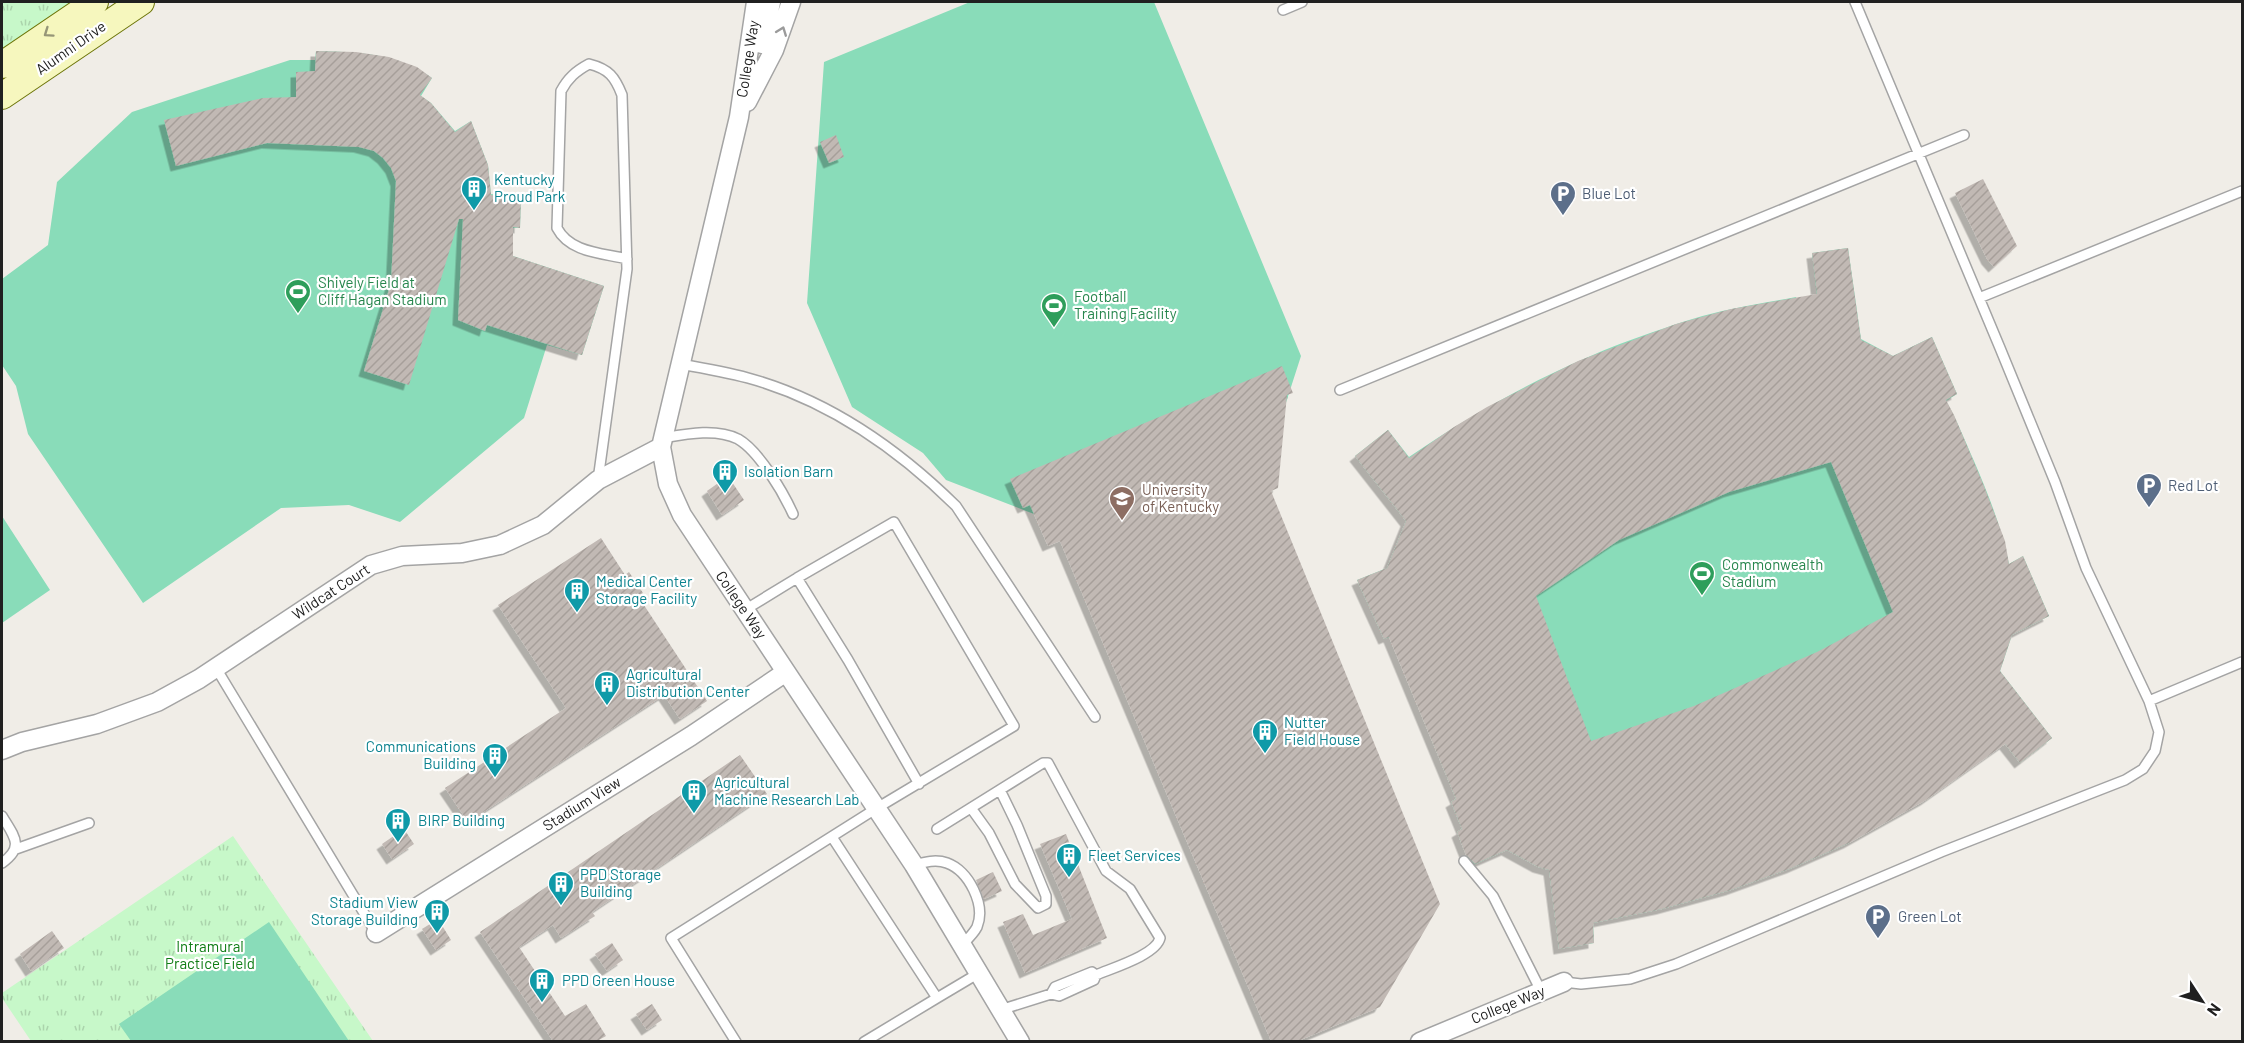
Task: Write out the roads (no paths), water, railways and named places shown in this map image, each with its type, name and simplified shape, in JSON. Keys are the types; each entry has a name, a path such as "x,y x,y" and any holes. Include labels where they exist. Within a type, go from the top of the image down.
{"main road":[{"name":"Alumni Drive","path":"2,65 95,2"},
{"name":"Alumni Drive","path":"2,96 141,2"}],"street":[{"name":"College Way","path":"756,2 739,117 662,442 668,484 682,515 914,865 1020,1041"},
{"name":"College Way","path":"750,96 771,2"},
{"name":"College Way","path":"739,117 774,50 791,2"},
{"name":"Wildcat Court","path":"2,750 136,711 157,702 216,668 371,565 402,556 462,553 500,545 543,525 598,480 662,442"},
{"name":"Stadium View","path":"376,933 692,736 786,672"},
{"name":"College Way","path":"1420,1041 1564,982"}],"lane":[{"path":"1283,10 1302,2"},
{"path":"1564,982 1581,984 1630,979 1676,964 1941,852 2125,780 2143,769 2155,750 2159,732 2150,701 2086,568 2055,482 1855,2"},
{"path":"598,480 624,300 627,259 622,95 615,78 603,68 589,64 567,80 561,91 557,228 561,236 574,246 627,259"},
{"path":"1340,390 1964,135"},
{"path":"1979,298 2242,191"},
{"path":"680,364 748,378 800,396 853,423 895,452 936,486 963,515 1095,717"},
{"path":"662,442 687,434 722,434 739,440 754,454 776,482 794,514"},
{"path":"736,1041 671,938 877,808 1014,726 894,522 743,610"},
{"path":"797,578 848,660 919,784"},
{"path":"2150,701 2242,662"},
{"path":"216,668 376,933"},
{"path":"937,829 1043,763 1048,763 1106,871 1130,888 1160,938 1159,943 1140,957 1096,975 1092,972 1055,987 1052,994 1000,1011"},
{"path":"971,808 989,833 1015,884 1038,908 1046,904 1046,896 1000,790"},
{"path":"2,816 14,836 16,849 13,856 2,863"},
{"path":"16,849 89,823"},
{"path":"832,837 937,998"},
{"path":"914,865 931,861 947,863 961,872 972,887 980,909 977,927 962,945"},
{"path":"1464,861 1493,896 1541,991"},
{"path":"864,1041 979,973"}],"place":[{"name":"Kentucky Proud Park","path":"474,212"},
{"name":"Blue Lot","path":"1563,217"},
{"name":"Shively Field at Cliff Hagan Stadium","path":"298,315"},
{"name":"Football Training Facility","path":"1054,329"},
{"name":"Isolation Barn","path":"725,495"},
{"name":"Red Lot","path":"2149,509"},
{"name":"University of Kentucky","path":"1122,522"},
{"name":"Commonwealth Stadium","path":"1702,597"},
{"name":"Medical Center Storage Facility","path":"577,614"},
{"name":"Agricultural Distribution Center","path":"607,707"},
{"name":"Nutter Field House","path":"1265,755"},
{"name":"Communications Building","path":"495,779"},
{"name":"Agricultural Machine Research Lab","path":"694,815"},
{"name":"BIRP Building","path":"398,844"},
{"name":"Fleet Services","path":"1069,879"},
{"name":"PPD Storage Building","path":"561,907"},
{"name":"Stadium View Storage Building","path":"437,935"},
{"name":"Green Lot","path":"1878,940"},
{"name":"PPD Green House","path":"542,1004"}],"park label":[{"name":"Intramural Practice Field","path":"210,956"}]}
